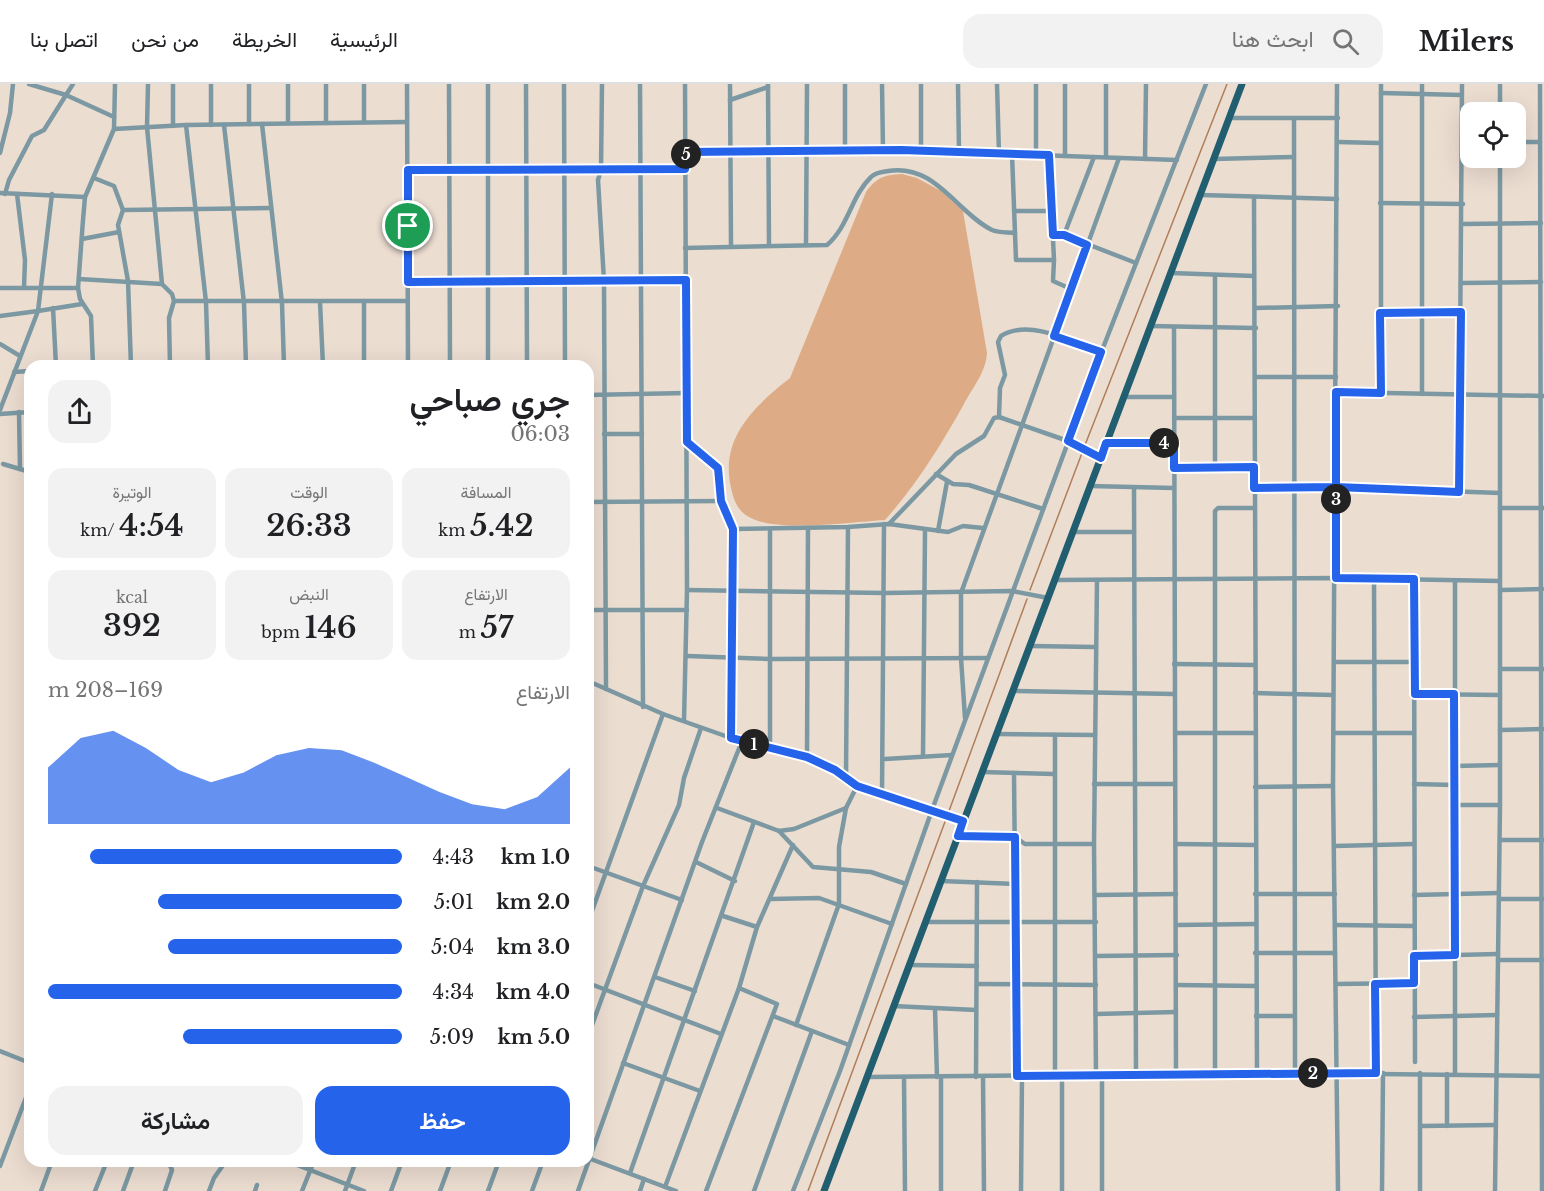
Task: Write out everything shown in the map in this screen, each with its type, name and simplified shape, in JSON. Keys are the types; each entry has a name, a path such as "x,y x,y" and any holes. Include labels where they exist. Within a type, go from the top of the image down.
{"main road":[{"path":"824,1191 1242,84"}],"street":[{"path":"0,153 10,114 13,84"},
{"path":"29,84 66,95 114,117"},
{"path":"73,84 44,130 32,136 3,193 85,196"},
{"path":"93,360 91,316 82,304 78,288 85,196 114,129 115,84"},
{"path":"148,84 147,128 157,209 162,284"},
{"path":"173,84 173,126"},
{"path":"211,84 211,125"},
{"path":"249,84 249,124"},
{"path":"288,84 288,123"},
{"path":"326,84 326,123"},
{"path":"364,84 364,122"},
{"path":"407,84 408,360"},
{"path":"449,84 450,360"},
{"path":"488,84 488,360"},
{"path":"526,84 527,360"},
{"path":"564,84 565,360"},
{"path":"602,84 601,170 598,180 604,280 606,689"},
{"path":"640,84 644,706"},
{"path":"684,722 687,657 685,84"},
{"path":"730,84 731,245"},
{"path":"806,245 807,84"},
{"path":"845,84 845,151"},
{"path":"882,84 883,151"},
{"path":"921,84 921,151"},
{"path":"958,84 959,152"},
{"path":"997,84 999,154"},
{"path":"1036,84 1036,155"},
{"path":"1065,84 1065,156"},
{"path":"1106,84 1106,157"},
{"path":"1145,159 1146,84"},
{"path":"793,1191 849,1045 952,755 1101,352 1206,84"},
{"path":"1337,84 1338,306 1333,786 1338,1191"},
{"path":"1381,84 1379,143 1381,393"},
{"path":"1422,84 1420,203 1422,394"},
{"path":"1462,84 1462,102"},
{"path":"1500,84 1500,102"},
{"path":"1540,84 1542,92 1540,142 1543,508 1542,1191"},
{"path":"730,100 768,86 769,245"},
{"path":"1381,93 1462,95"},
{"path":"1230,118 1338,118"},
{"path":"1294,119 1295,1073"},
{"path":"114,129 186,125 407,122"},
{"path":"262,124 282,303 284,360"},
{"path":"186,125 206,302 208,360"},
{"path":"224,125 244,303 246,360"},
{"path":"1338,142 1379,143"},
{"path":"1526,142 1540,142"},
{"path":"686,152 921,151 1177,160"},
{"path":"1012,154 1017,261 1054,260"},
{"path":"1049,155 1054,260 1052,279 1071,289"},
{"path":"1064,235 1094,157"},
{"path":"1215,159 1294,157"},
{"path":"965,722 961,658 962,593 983,528 1119,158"},
{"path":"1459,492 1462,168"},
{"path":"1495,1191 1500,840 1500,168"},
{"path":"408,170 685,169"},
{"path":"685,248 731,245 827,245 843,228 858,194 871,177 877,172 896,169 913,171 934,182 991,229 1015,233"},
{"path":"94,178 114,186 123,210 118,220 128,281 131,360"},
{"path":"17,194 25,260 24,288"},
{"path":"24,412 0,412 38,311 52,194"},
{"path":"1201,195 1337,199"},
{"path":"1254,198 1257,1073"},
{"path":"1380,203 1463,204"},
{"path":"123,210 271,208"},
{"path":"1014,211 1052,211"},
{"path":"1462,224 1541,223"},
{"path":"82,239 119,232"},
{"path":"1053,235 1064,235 1136,263"},
{"path":"1172,273 1254,276"},
{"path":"1215,275 1215,467"},
{"path":"79,279 162,284 172,294 174,301 169,318 170,360"},
{"path":"408,282 686,280"},
{"path":"1461,282 1541,282"},
{"path":"0,288 78,288"},
{"path":"174,301 282,303 408,301"},
{"path":"364,301 364,360"},
{"path":"320,302 322,360"},
{"path":"0,316 82,304"},
{"path":"1256,308 1338,306"},
{"path":"53,308 56,360"},
{"path":"1380,313 1461,312"},
{"path":"1150,327 1256,328"},
{"path":"1174,327 1176,1075"},
{"path":"999,417 1000,388 1005,370 999,339 1005,334 1019,330 1032,330 1101,352"},
{"path":"0,344 20,356"},
{"path":"14,372 24,371"},
{"path":"1255,377 1336,377"},
{"path":"1336,392 1542,396"},
{"path":"594,395 686,393"},
{"path":"1124,397 1174,397"},
{"path":"19,412 20,468"},
{"path":"882,795 885,759 886,524 964,447 984,436 994,418 999,417 1068,441 1101,458"},
{"path":"1174,418 1255,418"},
{"path":"604,434 642,434"},
{"path":"687,442 718,468 721,501 733,529 731,738"},
{"path":"1106,443 1174,443"},
{"path":"3,464 24,470"},
{"path":"1174,468 1254,467"},
{"path":"936,474 947,482 969,484 1043,509"},
{"path":"938,531 947,482"},
{"path":"1090,486 1174,488"},
{"path":"1254,488 1336,487 1500,493"},
{"path":"1134,488 1136,1076"},
{"path":"594,502 721,501"},
{"path":"1215,1074 1216,509 1254,507"},
{"path":"1500,508 1543,508"},
{"path":"733,529 886,524 925,531 954,531 963,526 983,528"},
{"path":"846,777 849,658 848,527"},
{"path":"807,757 808,528"},
{"path":"770,529 770,747"},
{"path":"923,756 925,531"},
{"path":"1073,532 1134,532"},
{"path":"1054,580 1336,578 1500,581"},
{"path":"1374,579 1376,1073"},
{"path":"1414,579 1415,1062"},
{"path":"1097,580 1094,844 1096,1014 1102,1191"},
{"path":"1455,581 1455,1074"},
{"path":"1500,590 1543,589"},
{"path":"687,590 848,593 1012,591 1048,598"},
{"path":"594,610 687,610"},
{"path":"1030,646 1095,647"},
{"path":"687,657 770,660 988,658"},
{"path":"1334,662 1415,662"},
{"path":"1174,664 1255,665"},
{"path":"1500,669 1543,669"},
{"path":"594,684 701,728 807,757 846,777 857,786 963,821"},
{"path":"1012,691 1174,693"},
{"path":"1255,693 1333,694"},
{"path":"1415,694 1500,694"},
{"path":"594,906 663,714"},
{"path":"594,1018 643,886 679,805 684,778 701,728"},
{"path":"1500,730 1543,729"},
{"path":"1175,733 1255,733"},
{"path":"1334,733 1414,733"},
{"path":"996,734 1095,735"},
{"path":"1055,735 1055,1076"},
{"path":"594,1144 742,741"},
{"path":"885,759 952,755"},
{"path":"1455,766 1500,765"},
{"path":"982,772 1054,774"},
{"path":"1014,773 1021,1191"},
{"path":"1094,784 1175,784"},
{"path":"1414,784 1455,785"},
{"path":"796,1024 839,904 839,848 846,808 857,786"},
{"path":"1255,787 1333,786"},
{"path":"1455,805 1500,805"},
{"path":"717,808 778,831 813,867 871,872 906,884"},
{"path":"778,831 794,829 846,808"},
{"path":"630,1173 723,916 754,822"},
{"path":"958,836 1015,837 1025,844 1094,844"},
{"path":"1500,840 1543,840"},
{"path":"1176,844 1255,845"},
{"path":"1335,846 1414,844"},
{"path":"665,1187 739,988 757,927 793,845"},
{"path":"696,862 735,881"},
{"path":"594,868 682,900"},
{"path":"941,881 1016,884"},
{"path":"976,1077 977,882"},
{"path":"1414,895 1455,893 1543,899"},
{"path":"1096,895 1176,894"},
{"path":"1255,894 1335,894"},
{"path":"771,899 819,898 892,924"},
{"path":"723,916 757,927"},
{"path":"925,922 1054,924 1096,922"},
{"path":"1177,925 1256,924"},
{"path":"1336,925 1414,926"},
{"path":"1255,953 1335,953"},
{"path":"1414,956 1498,954"},
{"path":"1096,956 1177,955"},
{"path":"1498,960 1543,960"},
{"path":"909,965 976,966"},
{"path":"655,977 696,991"},
{"path":"1336,984 1414,983"},
{"path":"977,984 1096,985"},
{"path":"594,985 721,1034"},
{"path":"1176,985 1256,986"},
{"path":"706,1191 777,1003 739,988"},
{"path":"893,1006 976,1010"},
{"path":"935,1009 941,1191"},
{"path":"1096,1014 1176,1012"},
{"path":"1414,1017 1497,1015"},
{"path":"773,1016 849,1045"},
{"path":"1256,1016 1295,1016"},
{"path":"754,1191 812,1031"},
{"path":"0,1052 24,1061"},
{"path":"623,1063 700,1091"},
{"path":"866,1077 1257,1073 1543,1076"},
{"path":"1382,1191 1383,1073"},
{"path":"1420,1073 1420,1191"},
{"path":"1447,1074 1447,1126"},
{"path":"1062,1076 1062,1191"},
{"path":"904,1077 904,1191"},
{"path":"982,1077 984,1191"},
{"path":"0,1166 24,1103"},
{"path":"1421,1126 1496,1125"},
{"path":"594,1160 676,1191"},
{"path":"42,1191 50,1167"},
{"path":"96,1191 105,1167"},
{"path":"123,1191 132,1167"},
{"path":"165,1191 172,1170 171,1167"},
{"path":"209,1191 222,1167"},
{"path":"302,1167 364,1191"},
{"path":"302,1191 311,1167"},
{"path":"345,1191 354,1167"},
{"path":"391,1191 400,1167"},
{"path":"440,1191 449,1167"},
{"path":"488,1191 497,1167"},
{"path":"532,1191 541,1167"},
{"path":"578,1191 586,1167"},
{"path":"639,1191 644,1179"},
{"path":"255,1191 257,1185"}],"shaded area":[{"path":"902,174 917,178 941,191 963,211 987,353 982,373 928,464 885,520 799,526 766,523 753,519 739,508 732,492 729,473 734,441 751,414 790,378 866,192 881,178"}],"waterway":[{"path":"1085,445 1227,84"},
{"path":"1030,590 1082,453"},
{"path":"949,811 1027,599"},
{"path":"808,1191 946,819"}],"route":[{"path":"408,226 408,170 685,169 686,152 901,150 1049,155 1053,235 1064,235 1087,245 1054,336 1101,352 1068,441 1101,458 1106,443 1174,443 1174,468 1254,467 1254,488 1336,487 1459,492 1461,312 1380,313 1381,393 1336,392 1336,487 1336,578 1414,579 1415,694 1454,694 1455,955 1414,956 1414,983 1375,984 1376,1073 1017,1076 1015,837 958,836 963,821 857,786 835,770 807,757 731,738 733,529 721,501 718,468 687,442 686,280 408,282 408,226"}]}
